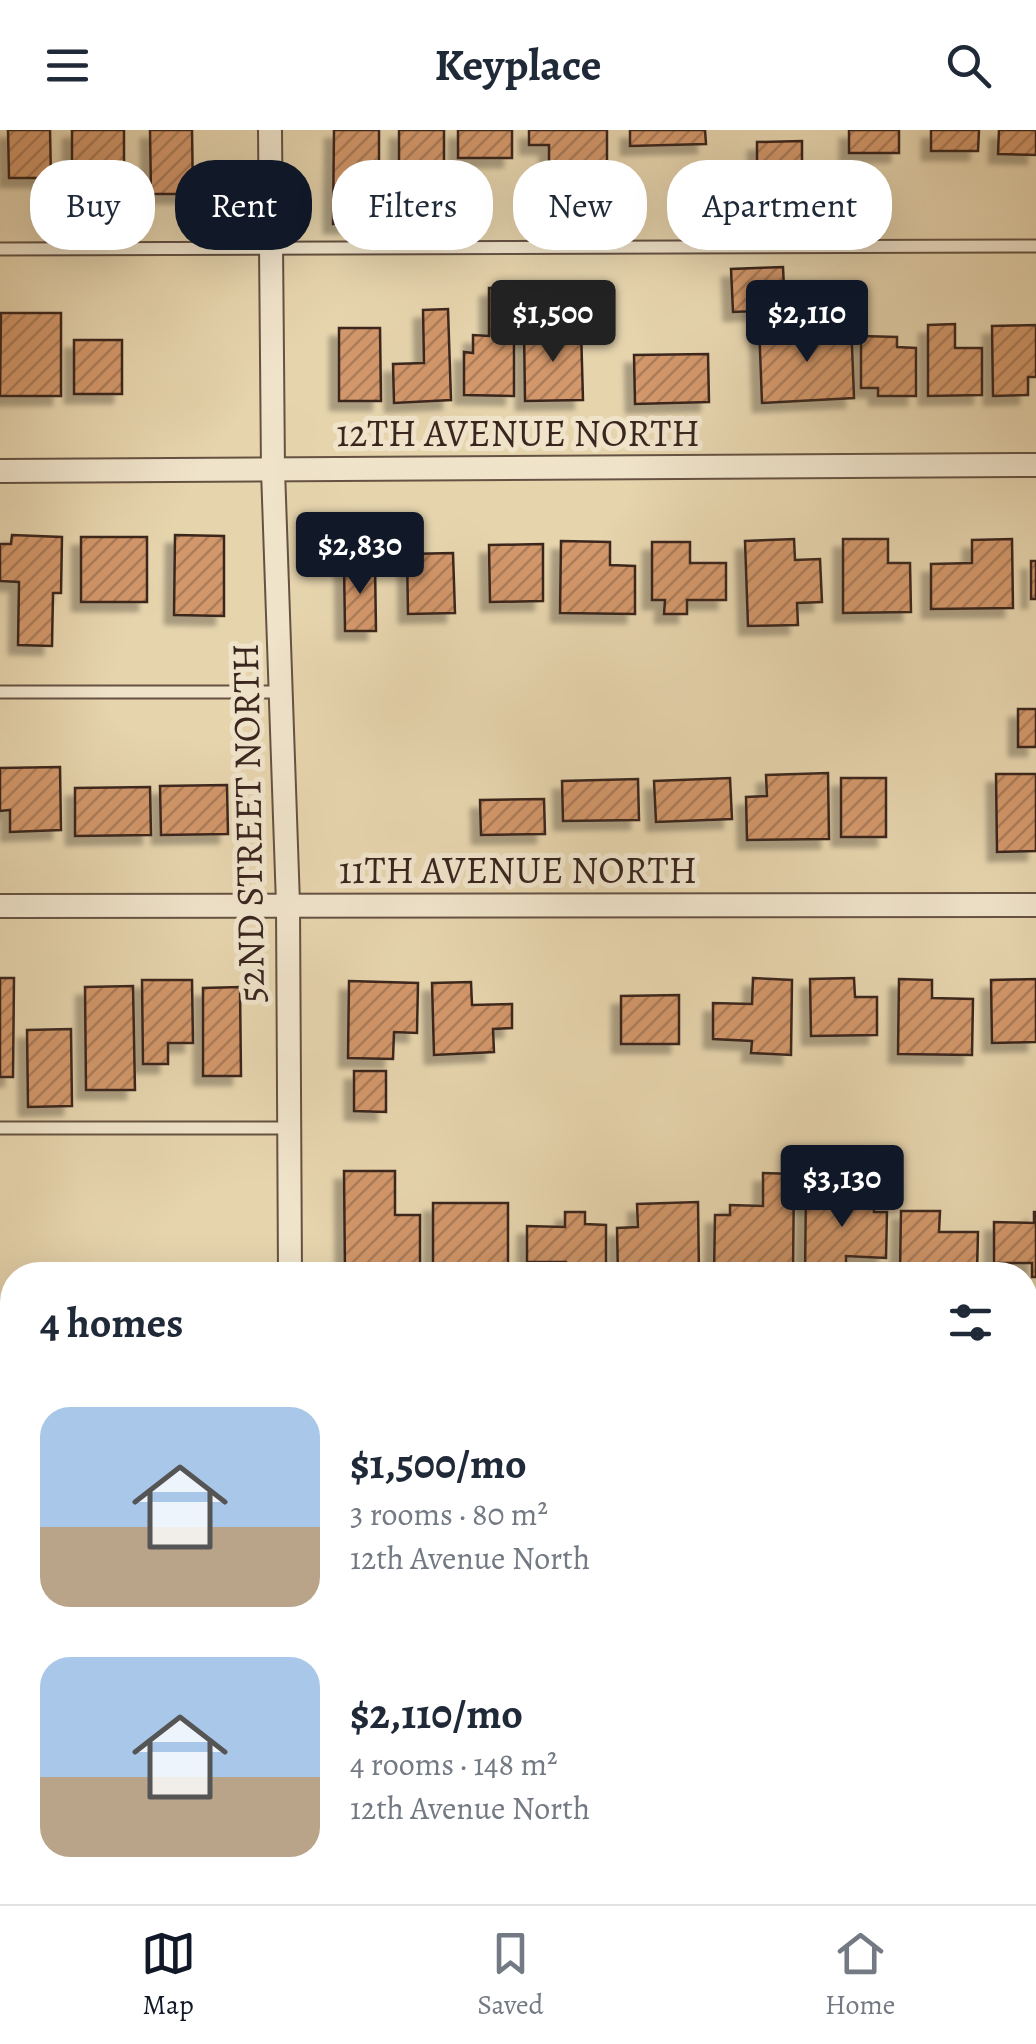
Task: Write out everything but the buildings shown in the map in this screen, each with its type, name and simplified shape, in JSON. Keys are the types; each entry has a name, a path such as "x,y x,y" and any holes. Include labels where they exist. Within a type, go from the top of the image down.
{"street":[{"name":"52ND STREET NORTH","path":"270,130 271,160"},
{"name":"52ND STREET NORTH","path":"272,250 273,470 288,904 290,1262"},
{"name":"12TH AVENUE NORTH","path":"0,471 1036,465"},
{"name":"11TH AVENUE NORTH","path":"0,906 1036,905"}],"lane":[{"path":"312,249 1036,246"},
{"path":"0,249 175,249"},
{"path":"0,692 281,692"},
{"path":"0,1128 289,1128"}]}
